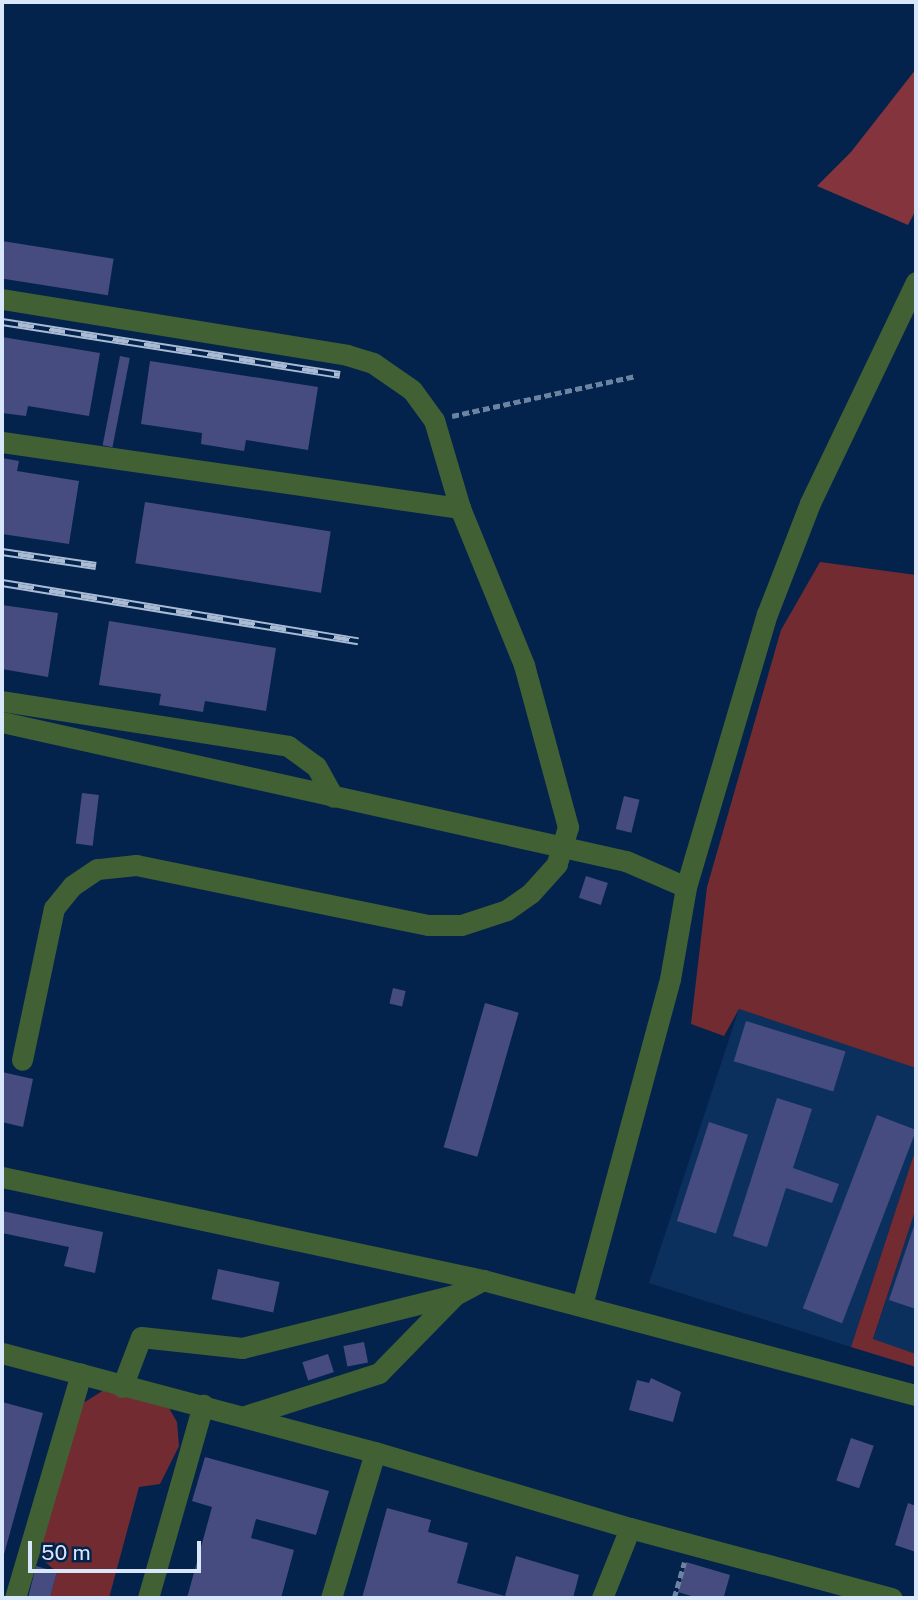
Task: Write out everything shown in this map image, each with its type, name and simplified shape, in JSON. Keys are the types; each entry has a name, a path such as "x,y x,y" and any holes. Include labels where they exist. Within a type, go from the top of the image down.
{"lane":[{"path":"582,1305 667,989 686,887 787,559 916,282"},
{"path":"2,299 347,355 394,376 434,420 460,508 524,665 566,811 564,849 531,893 508,910 461,925 428,925 136,865 97,869 72,886 54,908 22,1060"},
{"path":"2,442 460,508"},
{"path":"2,701 288,746 316,766 333,797"},
{"path":"2,722 626,861 686,887"},
{"path":"2,1177 483,1280 916,1395"},
{"path":"122,1387 141,1337 242,1348 455,1295 483,1280"},
{"path":"244,1416 379,1373 455,1295"},
{"path":"2,1353 375,1452 630,1528 892,1598"},
{"path":"15,1598 80,1374"},
{"path":"148,1598 203,1405"},
{"path":"331,1598 375,1452"},
{"path":"602,1598 630,1528"}],"path":[{"path":"434,420 636,376"},
{"path":"674,1598 690,1544"}],"shaded area":[{"path":"916,69 916,210 908,225 817,186 851,152"},
{"path":"820,562 916,575 916,1068 739,1009 724,1036 691,1024 707,887 781,630"},
{"path":"739,1009 916,1068 916,1148 851,1347 649,1283"},
{"path":"916,1148 916,1208 873,1339 916,1354 916,1367 851,1347"},
{"path":"916,1208 916,1354 873,1340"},
{"path":"104,1390 169,1408 177,1422 179,1446 160,1484 139,1487 109,1598 50,1598 57,1572 38,1556 37,1544 80,1405"}],"building":[{"path":"2,241 114,259 108,295 2,278"},
{"path":"2,337 100,353 89,416 28,406 26,416 2,413"},
{"path":"120,356 130,358 112,447 103,445"},
{"path":"150,361 318,387 308,450 246,440 244,451 201,444 202,433 141,424"},
{"path":"2,458 19,461 17,471 79,481 69,544 2,534"},
{"path":"145,502 331,531 321,593 135,563"},
{"path":"2,605 58,613 48,677 2,669"},
{"path":"109,621 276,648 266,711 205,701 203,712 159,705 161,694 99,685"},
{"path":"82,793 99,795 93,846 76,844"},
{"path":"624,796 640,800 631,833 616,829"},
{"path":"586,876 608,883 601,905 579,898"},
{"path":"393,988 406,991 402,1007 389,1004"},
{"path":"485,1003 519,1013 477,1157 444,1147"},
{"path":"746,1021 845,1051 833,1092 734,1061"},
{"path":"2,1072 33,1079 23,1127 2,1122"},
{"path":"777,1098 812,1109 793,1168 839,1184 832,1203 786,1188 767,1247 733,1236"},
{"path":"877,1115 916,1131 842,1323 803,1308"},
{"path":"709,1122 748,1135 716,1234 677,1221"},
{"path":"2,1211 103,1232 95,1273 64,1266 69,1247 2,1233"},
{"path":"916,1220 916,1309 889,1300"},
{"path":"218,1269 280,1282 273,1312 212,1299"},
{"path":"364,1342 368,1363 347,1367 343,1346"},
{"path":"328,1354 334,1372 308,1380 302,1362"},
{"path":"651,1378 681,1392 673,1422 629,1410 637,1380 649,1383"},
{"path":"2,1402 43,1413 3,1558 2,1558"},
{"path":"851,1438 874,1446 859,1488 836,1481"},
{"path":"205,1457 329,1491 316,1535 256,1519 251,1538 294,1550 281,1598 187,1598 212,1507 192,1501"},
{"path":"908,1503 916,1506 916,1552 895,1545"},
{"path":"387,1508 431,1520 428,1532 468,1543 457,1583 505,1596 516,1556 579,1575 573,1598 362,1598"},
{"path":"686,1562 730,1575 724,1596 729,1598 698,1598 678,1592"},
{"path":"36,1566 57,1572 50,1598 28,1598"}],"railway":[{"path":"2,322 340,375"},
{"path":"2,552 96,566"},
{"path":"2,583 358,641"}]}
